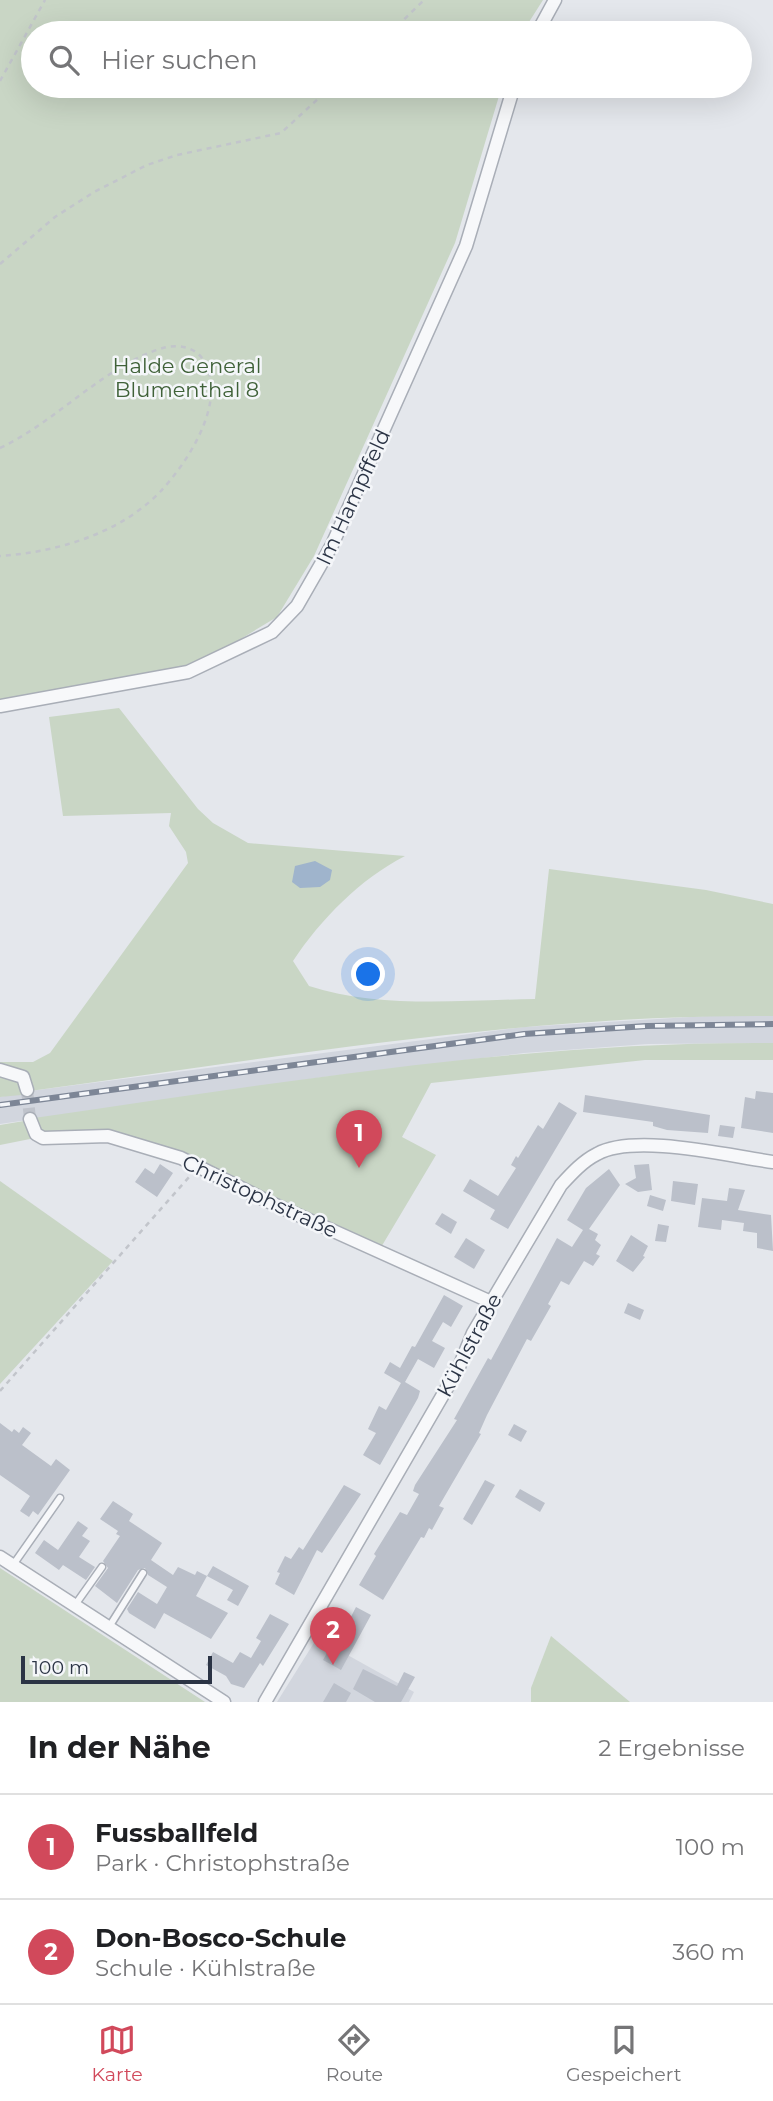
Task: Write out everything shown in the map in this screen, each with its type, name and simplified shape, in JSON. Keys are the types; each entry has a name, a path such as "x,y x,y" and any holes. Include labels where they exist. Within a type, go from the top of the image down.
{"street":[{"path":"544,21 555,0"},
{"name":"Im Hampffeld","path":"0,706 188,672 272,632 297,606 332,545 466,246 510,98"},
{"path":"0,1070 23,1077 27,1090"},
{"name":"Christophstraße","path":"30,1119 36,1134 43,1138 108,1136 181,1158 267,1201 491,1302"},
{"name":"Kühlstraße","path":"265,1702 459,1367 469,1340 561,1185 577,1168 598,1153 637,1144 773,1162"},
{"path":"0,1557 225,1702"}],"lane":[{"path":"13,1565 60,1498"},
{"path":"75,1605 102,1567"},
{"path":"109,1627 143,1573"}],"path":[{"path":"33,21 44,0"},
{"path":"402,21 424,0"},
{"path":"0,81 21,42"},
{"path":"0,264 55,217 94,192 147,164 281,133 319,98"},
{"path":"0,448 40,426 113,374 163,348 180,346 191,349 199,354 208,371 210,395 202,428 160,492 130,516 94,535 55,549 0,556"},
{"path":"0,1391 198,1167"}],"shaded area":[{"path":"707,1016 773,1016 773,1043 648,1044 524,1053 324,1077 0,1124 0,1097 30,1091 524,1027"},
{"path":"317,1638 414,1692 409,1702 277,1702"}],"green space":[{"name":"Halde General Blumenthal 8","path":"0,0 543,0 530,21 21,21 21,98 498,98 455,243 314,556 277,617 189,670 0,707"},
{"path":"119,708 198,809 213,823 248,843 405,856 357,888 329,915 304,945 293,961 309,986 364,998 421,1002 535,999 549,869 706,890 773,904 773,1016 680,1017 493,1030 308,1052 30,1091 28,1083 0,1068 0,1062 33,1062 50,1053 188,863 186,852 169,826 171,813 63,816 49,717"},
{"path":"773,1043 773,1060 645,1060 431,1083 402,1137 436,1155 380,1249 200,1162 108,1134 44,1135 34,1118 310,1078 495,1057 680,1044"},
{"path":"0,1073 19,1081 21,1095 0,1097"},
{"path":"24,1121 35,1138 0,1145 0,1125"},
{"path":"0,1181 113,1261 0,1384"},
{"path":"0,1568 205,1702 0,1702"},
{"path":"551,1636 630,1702 531,1702 531,1688"}],"water":[{"path":"315,861 332,870 330,880 320,887 300,888 292,882 295,866"}],"building":[{"path":"756,1091 773,1093 773,1133 741,1128 745,1097 755,1099"},
{"path":"585,1095 710,1115 708,1133 667,1130 653,1126 653,1122 583,1112"},
{"path":"559,1102 577,1113 508,1229 490,1219 495,1210 463,1191 470,1179 498,1196 516,1168 511,1165 516,1156 518,1158 538,1125 543,1129"},
{"path":"720,1125 735,1127 733,1138 718,1136"},
{"path":"160,1164 173,1173 157,1197 135,1182 145,1168 154,1174"},
{"path":"649,1164 652,1190 638,1192 625,1184 636,1178 634,1165"},
{"path":"609,1169 620,1185 589,1229 598,1234 595,1240 601,1245 596,1254 600,1256 593,1266 584,1261 569,1285 561,1281 548,1304 551,1306 531,1341 527,1339 487,1415 479,1433 481,1434 439,1506 444,1508 432,1530 429,1528 424,1538 421,1537 383,1600 359,1585 376,1556 374,1554 400,1512 407,1515 419,1494 413,1491 415,1485 457,1420 454,1419 488,1358 491,1360 557,1238 572,1247 583,1230 567,1220 586,1188"},
{"path":"673,1181 698,1184 695,1205 671,1201"},
{"path":"729,1188 745,1190 738,1210 771,1215 773,1251 757,1248 757,1233 743,1231 744,1223 722,1220 721,1230 698,1227 702,1198 727,1201"},
{"path":"650,1195 666,1200 663,1211 647,1206"},
{"path":"442,1213 457,1222 451,1234 435,1224"},
{"path":"658,1224 669,1226 666,1242 655,1241"},
{"path":"631,1235 648,1246 643,1256 645,1257 633,1272 616,1261"},
{"path":"466,1238 485,1250 474,1269 454,1257"},
{"path":"444,1295 463,1306 451,1327 443,1322 432,1341 445,1348 434,1368 418,1359 405,1382 420,1391 418,1398 380,1465 363,1455 376,1433 368,1429 379,1406 386,1410 401,1383 384,1373 390,1362 400,1368"},
{"path":"628,1303 644,1310 640,1320 624,1313"},
{"path":"0,1423 12,1432 14,1429 19,1433 23,1427 31,1433 22,1445 51,1466 56,1459 70,1470 38,1515 33,1511 29,1517 20,1511 30,1496 0,1475"},
{"path":"514,1424 527,1431 521,1442 508,1435"},
{"path":"485,1480 495,1485 472,1525 463,1519"},
{"path":"344,1485 361,1494 322,1553 317,1550 294,1595 275,1584 280,1573 277,1572 285,1556 291,1559 299,1547 303,1550"},
{"path":"520,1489 545,1503 540,1512 515,1497"},
{"path":"113,1501 133,1514 129,1521 162,1543 151,1560 173,1575 178,1567 195,1575 197,1571 207,1576 196,1596 228,1613 211,1639 164,1613 155,1629 129,1613 127,1609 138,1592 157,1604 167,1587 148,1575 145,1568 138,1570 117,1603 95,1586 108,1568 103,1561 120,1536 116,1534 118,1531 100,1519"},
{"path":"78,1521 88,1528 82,1536 90,1541 79,1557 95,1567 86,1580 63,1565 59,1570 35,1553 44,1540 58,1550"},
{"path":"213,1566 249,1586 238,1606 227,1600 233,1590 207,1576"},
{"path":"356,1607 371,1615 341,1670 323,1660 331,1646 335,1648"},
{"path":"270,1614 289,1624 263,1666 260,1663 244,1688 231,1684 226,1676 206,1665 213,1652 233,1663 240,1652 251,1658 261,1641 256,1638"},
{"path":"363,1669 397,1686 404,1672 415,1677 401,1702 375,1702 353,1689"},
{"path":"334,1683 351,1693 346,1702 323,1702"}],"tunnel":[{"path":"27,1090 30,1119"}],"railway":[{"path":"0,1105 524,1034 647,1026 773,1024"}],"place":[{"name":"Fussballfeld","path":"359,1168"},
{"name":"Don-Bosco-Schule","path":"333,1665"}]}
